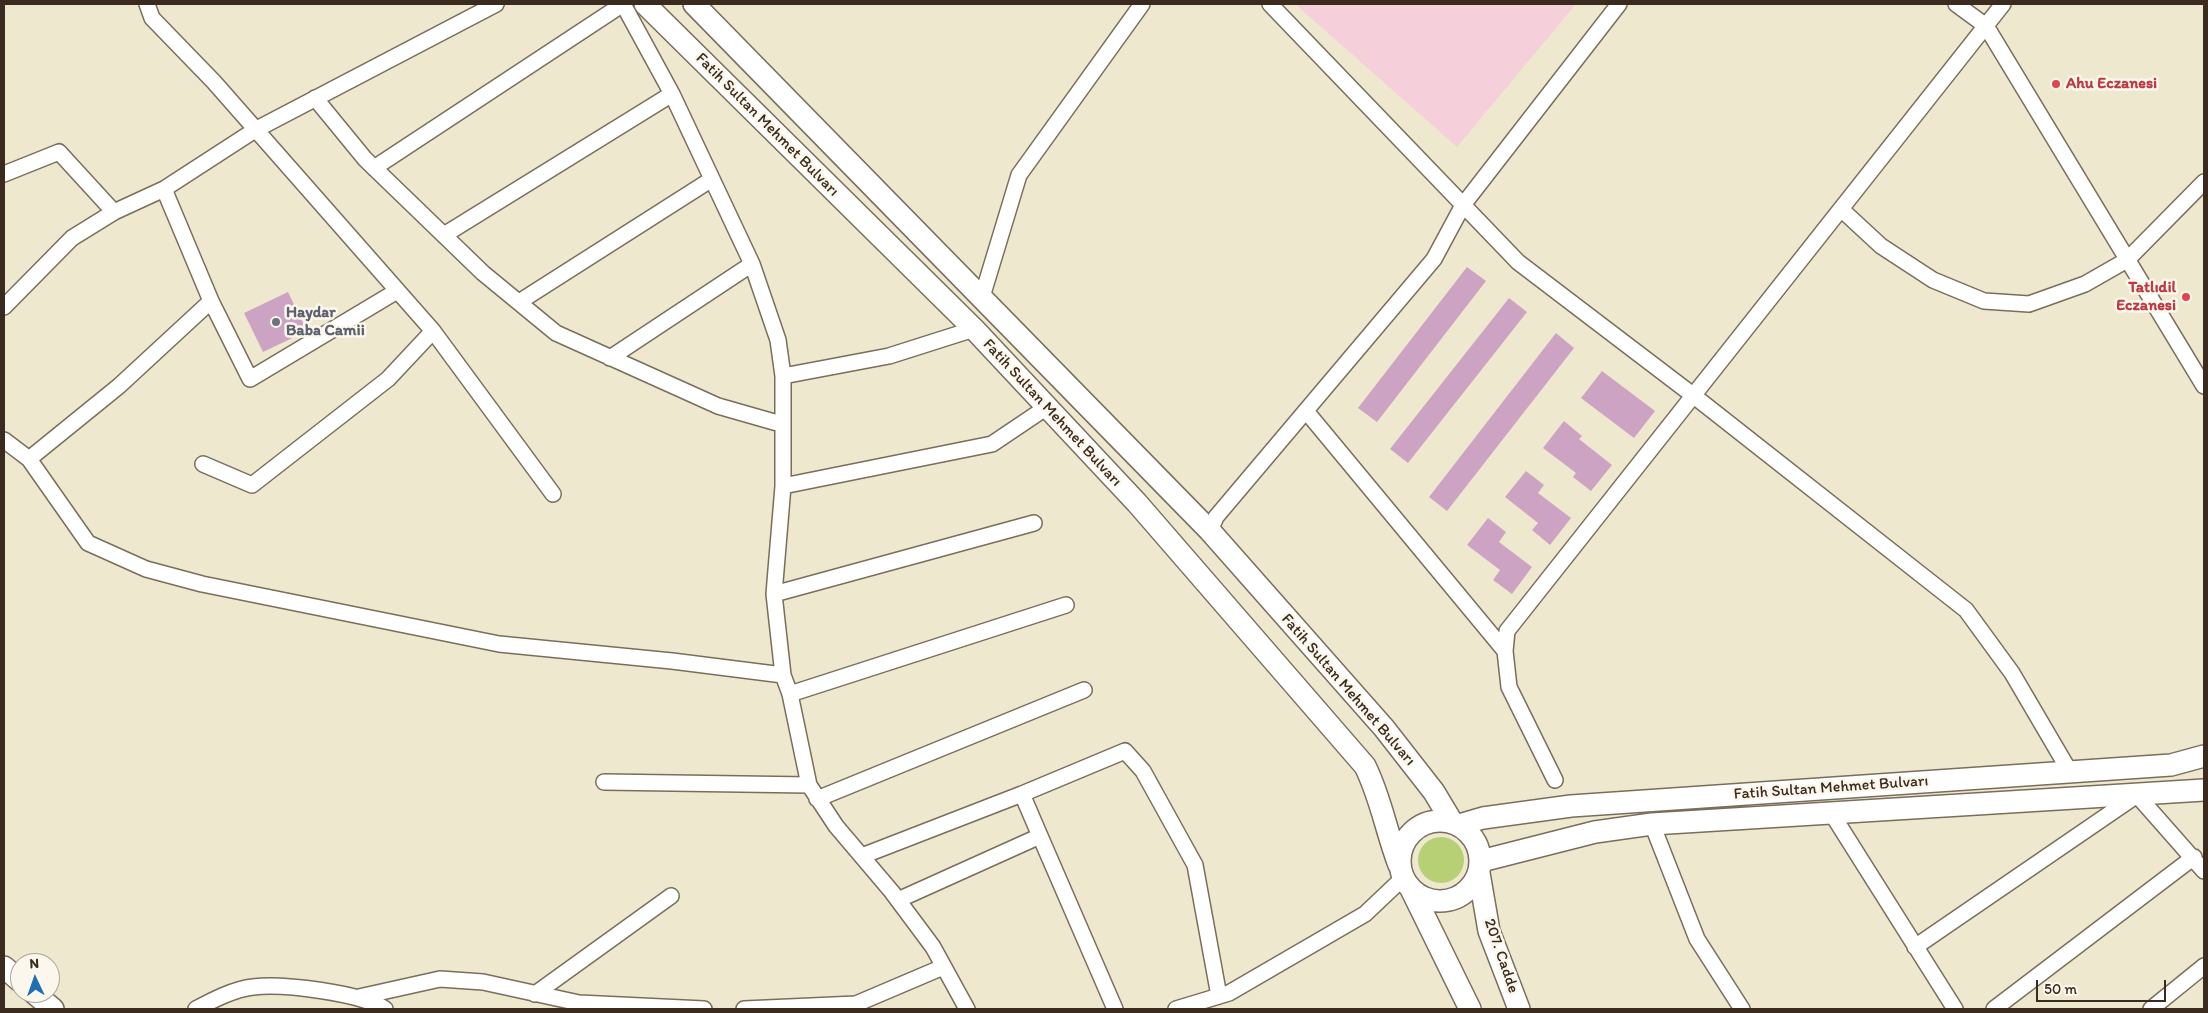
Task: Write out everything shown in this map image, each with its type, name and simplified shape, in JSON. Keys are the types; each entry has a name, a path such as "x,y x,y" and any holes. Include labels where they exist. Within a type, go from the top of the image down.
{"main road":[{"name":"Fatih Sultan Mehmet Bulvarı","path":"644,4 974,329 1137,502 1365,766 1377,790 1388,834 1404,878"},
{"name":"Fatih Sultan Mehmet Bulvarı","path":"694,4 1210,531 1384,728 1434,792 1455,824 1483,818 1571,806 2171,765 2204,756"},
{"name":"Fatih Sultan Mehmet Bulvarı","path":"1480,867 1595,832 1652,824 2204,790"},
{"path":"1404,878 1429,899 1449,900 1462,895 1472,886 1480,867 1478,846 1470,834 1455,824 1439,820 1426,823 1414,829 1405,839 1400,852 1404,878 1470,1009"},
{"name":"207. Cadde","path":"1480,867 1489,931 1519,1009"}],"street":[{"path":"147,4 152,18 214,82 433,331 553,494"},
{"path":"4,307 72,238 114,212 164,189 255,130 496,4"},
{"path":"374,168 623,4 672,94 752,264 778,340 783,376 781,424 783,486 774,594 783,675 790,694 809,785 817,799 898,900 932,947 966,1009"},
{"path":"982,298 1020,175 1142,4"},
{"path":"1270,4 1518,262 1694,396 1966,610 2012,673 2070,772"},
{"path":"1210,531 1216,518 1434,259 1463,205 1619,4"},
{"path":"1956,4 1986,26 2204,386"},
{"path":"1555,780 1509,687 1505,651 1507,631 2004,4"},
{"path":"444,235 672,94"},
{"path":"315,98 374,168 483,273 556,333 718,406 781,424"},
{"path":"4,174 59,152 114,212"},
{"path":"519,302 712,179"},
{"path":"1841,209 1888,251 1933,280 1984,301 2029,304 2085,284 2127,260 2204,182"},
{"path":"164,189 211,301 250,379 396,290"},
{"path":"610,358 752,264"},
{"path":"29,459 119,386 211,301"},
{"path":"783,376 888,356 974,329"},
{"path":"203,464 252,485 388,379 433,331"},
{"path":"783,486 992,444 1046,407"},
{"path":"1306,411 1505,651"},
{"path":"4,440 29,459 88,543 146,569 202,584 500,644 672,660 783,675"},
{"path":"774,594 1034,523"},
{"path":"790,694 1066,605"},
{"path":"817,799 1084,690"},
{"path":"862,856 1022,794 1124,750 1142,771 1195,865 1219,996"},
{"path":"604,782 809,785"},
{"path":"1022,794 1115,1009"},
{"path":"1915,947 2138,795 2194,857 2204,871"},
{"path":"1832,814 1954,1009"},
{"path":"1652,824 1697,939 1742,1009"},
{"path":"898,900 1040,836"},
{"path":"1994,1009 2194,857"},
{"path":"1176,1009 1229,993 1365,914 1404,878"},
{"path":"535,994 671,896"},
{"path":"2151,1009 2204,966"},
{"path":"744,1009 856,1004 943,967"},
{"path":"196,1009 216,999 253,987 292,989 359,997 440,979 483,982 579,1003 704,1009"},
{"path":"359,997 383,1009"}],"shaded area":[{"path":"1295,4 1576,4 1457,147"}],"green space":[{"path":"1441,837 1454,841 1460,847 1464,860 1460,873 1454,879 1441,883 1428,879 1422,873 1418,860 1422,847 1428,841"}],"building":[{"path":"1467,267 1486,281 1377,422 1358,408"},
{"name":"Haydar Baba Camii","path":"288,292 307,331 263,352 244,313"},
{"path":"1509,298 1527,312 1408,463 1390,449"},
{"path":"1556,333 1574,348 1447,511 1429,497"},
{"path":"1602,371 1655,411 1634,438 1581,398"},
{"path":"1564,421 1582,436 1579,439 1612,465 1591,491 1573,477 1576,473 1543,448"},
{"path":"1526,471 1544,485 1538,493 1571,518 1550,545 1532,530 1538,523 1505,497"},
{"path":"1488,518 1506,532 1499,542 1532,567 1512,594 1493,580 1500,570 1467,545"}],"place":[{"name":"Ahu Eczanesi","path":"2056,84"},
{"name":"Tatlıdil Eczanesi","path":"2186,297"},
{"name":"Haydar Baba Camii","path":"276,322"}]}
